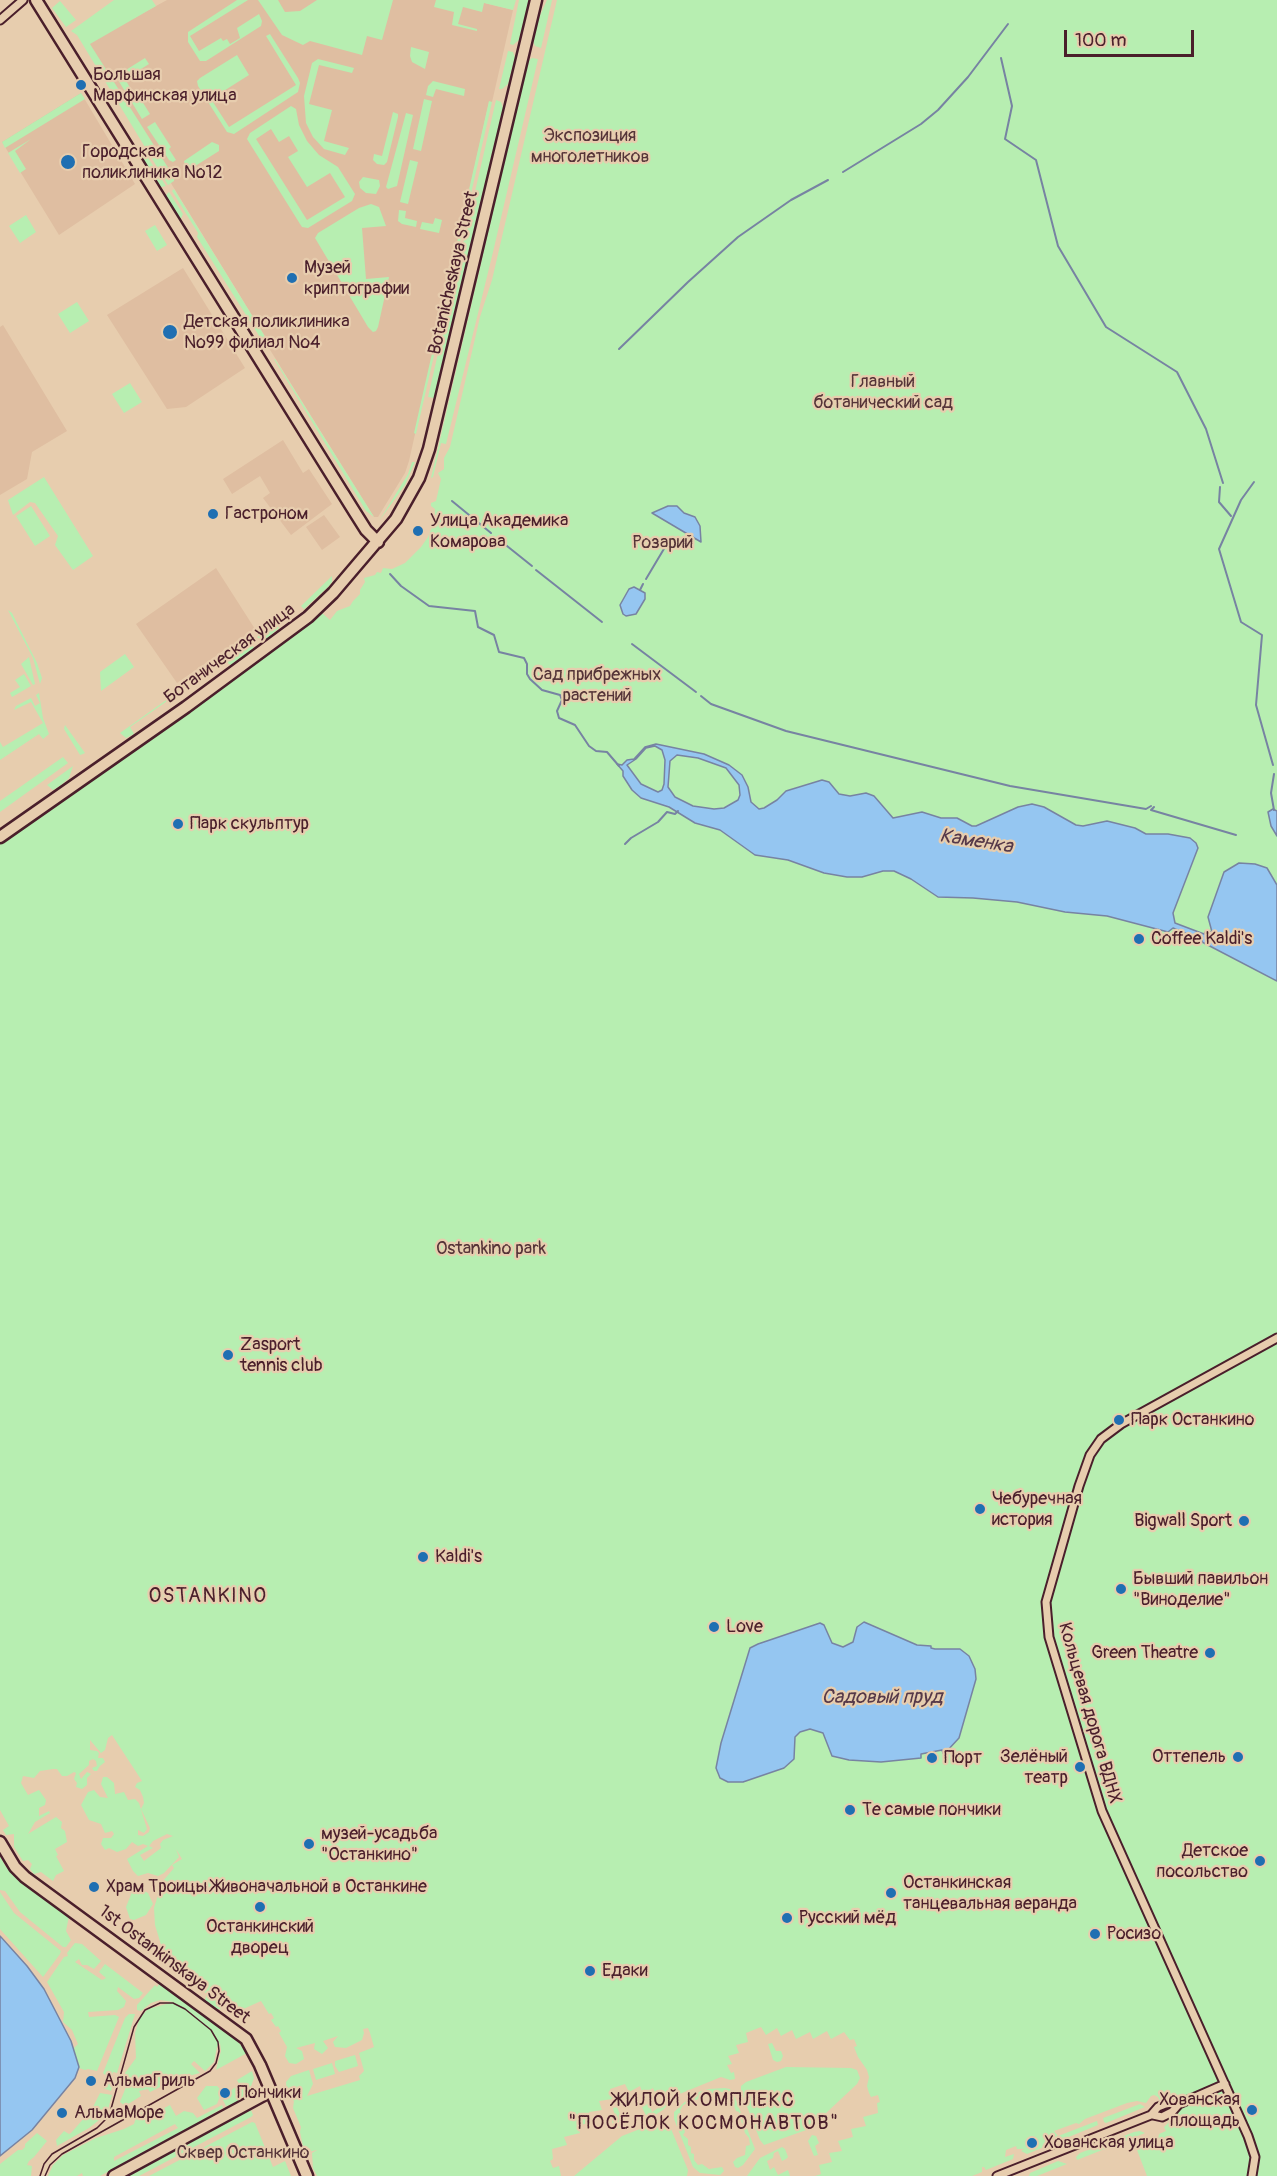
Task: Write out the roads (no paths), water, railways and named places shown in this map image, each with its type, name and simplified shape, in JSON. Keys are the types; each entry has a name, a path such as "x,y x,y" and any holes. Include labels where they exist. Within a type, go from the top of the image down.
{"street":[{"path":"0,20 23,0"},
{"path":"36,0 366,530 378,542"},
{"name":"Botanicheskaya Street","path":"378,542 406,502 424,467 536,0"},
{"name":"Ботаническая улица","path":"0,837 186,707 308,617 378,542"},
{"name":"Кольцевая дорога ВДНХ","path":"1252,2176 1255,2163 1254,2151 1102,1811 1049,1637 1046,1602 1083,1473 1092,1451 1101,1439 1121,1424 1277,1338"},
{"name":"1st Ostankinskaya Street","path":"0,1842 15,1867 25,1876 240,2034 252,2047 307,2176"},
{"path":"997,2176 1153,2115 1162,2117 1172,2112 1179,2104 1225,2084"},
{"path":"114,2176 271,2091"}],"water":[{"path":"668,506 677,506 684,513 695,517 700,526 701,542 652,513"},
{"path":"634,587 645,593 645,599 636,614 626,616 620,605 629,589"},
{"path":"656,744 704,754 729,765 742,775 748,787 751,802 759,809 777,800 786,791 822,780 829,782 839,794 850,796 866,793 874,796 893,818 922,812 941,818 957,818 976,826 1018,807 1032,804 1044,807 1076,825 1083,826 1107,821 1135,828 1146,834 1168,834 1190,838 1198,848 1173,913 1175,923 1204,934 1206,931 1212,932 1208,917 1224,872 1239,863 1255,864 1267,868 1277,885 1277,981 1202,940 1173,928 1168,932 1107,916 1065,912 1017,902 938,897 894,871 883,871 862,877 847,877 824,873 788,860 755,855 720,830 695,823 669,807 641,798 632,790 617,764 622,765 627,760 634,759 645,747","holes":["655,746 662,750 665,760 664,784 662,790 658,792 641,784 627,765 646,748","677,755 698,758 726,768 739,785 738,800 724,808 714,809 693,806 675,797 668,787 670,761"]},
{"path":"1273,809 1277,811 1277,836 1271,826 1268,812"},
{"name":"Садовый пруд","path":"864,1622 917,1645 931,1646 935,1649 960,1649 969,1656 975,1669 976,1679 959,1738 943,1753 942,1750 921,1754 921,1758 881,1762 849,1760 832,1756 823,1733 810,1729 800,1732 795,1737 794,1759 784,1768 743,1782 728,1782 720,1778 716,1768 721,1743 750,1648 820,1623 824,1625 832,1643 843,1647 853,1642 857,1627"},
{"path":"0,1936 44,1989 71,2041 79,2067 75,2078 32,2130 0,2156"}],"waterway":[{"path":"843,172 921,124 938,110 968,77 1008,24"},
{"path":"1001,58 1012,106 1005,139 1036,160 1058,246 1106,327 1177,372 1206,429 1223,483"},
{"path":"619,349 738,237 791,200 828,180"},
{"path":"1254,482 1241,500 1219,549 1241,622 1262,635 1256,705 1273,765"},
{"path":"1220,487 1219,502 1231,516"},
{"path":"452,501 491,533"},
{"path":"646,579 671,537"},
{"path":"502,542 532,566"},
{"path":"536,570 602,622"},
{"name":"Каменка","path":"390,574 401,586 429,606 475,611 478,627 494,635 499,652 524,658 530,679 542,690 560,695 562,700 557,711 559,718 575,725 589,746 596,751 607,752 619,766"},
{"path":"640,590 643,584"},
{"path":"632,644 696,692"},
{"path":"701,696 711,704 786,731 1010,786 1146,809 1151,806"},
{"path":"1274,774 1271,793 1274,810"},
{"path":"1154,807 1151,810 1236,835"},
{"path":"625,844 658,822 667,812 675,814 678,811"}],"tram line":[{"path":"40,2176 44,2164 52,2154 97,2128 109,2116 134,2027 145,2010 160,2003 173,2003 185,2009 211,2030 218,2042 219,2051 216,2063 210,2071 62,2154 50,2165 45,2176"}],"place":[{"name":"Большая Марфинская улица","path":"81,85"},
{"name":"Городская поликлиника №12","path":"68,162"},
{"name":"Музей криптографии","path":"292,278"},
{"name":"Детская поликлиника №99 филиал №4","path":"170,332"},
{"name":"Гастроном","path":"213,514"},
{"name":"Улица Академика Комарова","path":"418,531"},
{"name":"Парк скульптур","path":"178,824"},
{"name":"Coffee Kaldi's","path":"1139,939"},
{"name":"Zasport tennis club","path":"228,1355"},
{"name":"Парк Останкино","path":"1119,1420"},
{"name":"Чебуречная история","path":"980,1509"},
{"name":"Bigwall Sport","path":"1244,1521"},
{"name":"Kaldi's","path":"423,1557"},
{"name":"Бывший павильон \"Виноделие\"","path":"1121,1589"},
{"name":"Love","path":"714,1627"},
{"name":"Green Theatre","path":"1210,1653"},
{"name":"Оттепель","path":"1238,1757"},
{"name":"Порт","path":"932,1758"},
{"name":"Зелёный театр","path":"1080,1767"},
{"name":"Те самые пончики","path":"850,1810"},
{"name":"музей-усадьба \"Останкино\"","path":"309,1844"},
{"name":"Детское посольство","path":"1260,1861"},
{"name":"Храм Троицы Живоначальной в Останкине","path":"94,1887"},
{"name":"Останкинская танцевальная веранда","path":"891,1893"},
{"name":"Останкинский дворец","path":"260,1907"},
{"name":"Русский мёд","path":"787,1918"},
{"name":"Росизо","path":"1095,1934"},
{"name":"Едаки","path":"590,1971"},
{"name":"АльмаГриль","path":"91,2081"},
{"name":"Пончики","path":"225,2093"},
{"name":"Хованская площадь","path":"1252,2110"},
{"name":"АльмаМоре","path":"62,2113"},
{"name":"Хованская улица","path":"1032,2143"}],"district":[{"name":"OSTANKINO","path":"208,1597"},
{"name":"ЖИЛОЙ КОМПЛЕКС \"ПОСЁЛОК КОСМОНАВТОВ\"","path":"704,2112"}],"park label":[{"name":"Экспозиция многолетников","path":"590,146"},
{"name":"Главный ботанический сад","path":"883,392"},
{"name":"Розарий","path":"663,543"},
{"name":"Сад прибрежных растений","path":"597,685"},
{"name":"Ostankino park","path":"491,1249"},
{"name":"Сквер Останкино","path":"243,2153"}]}
